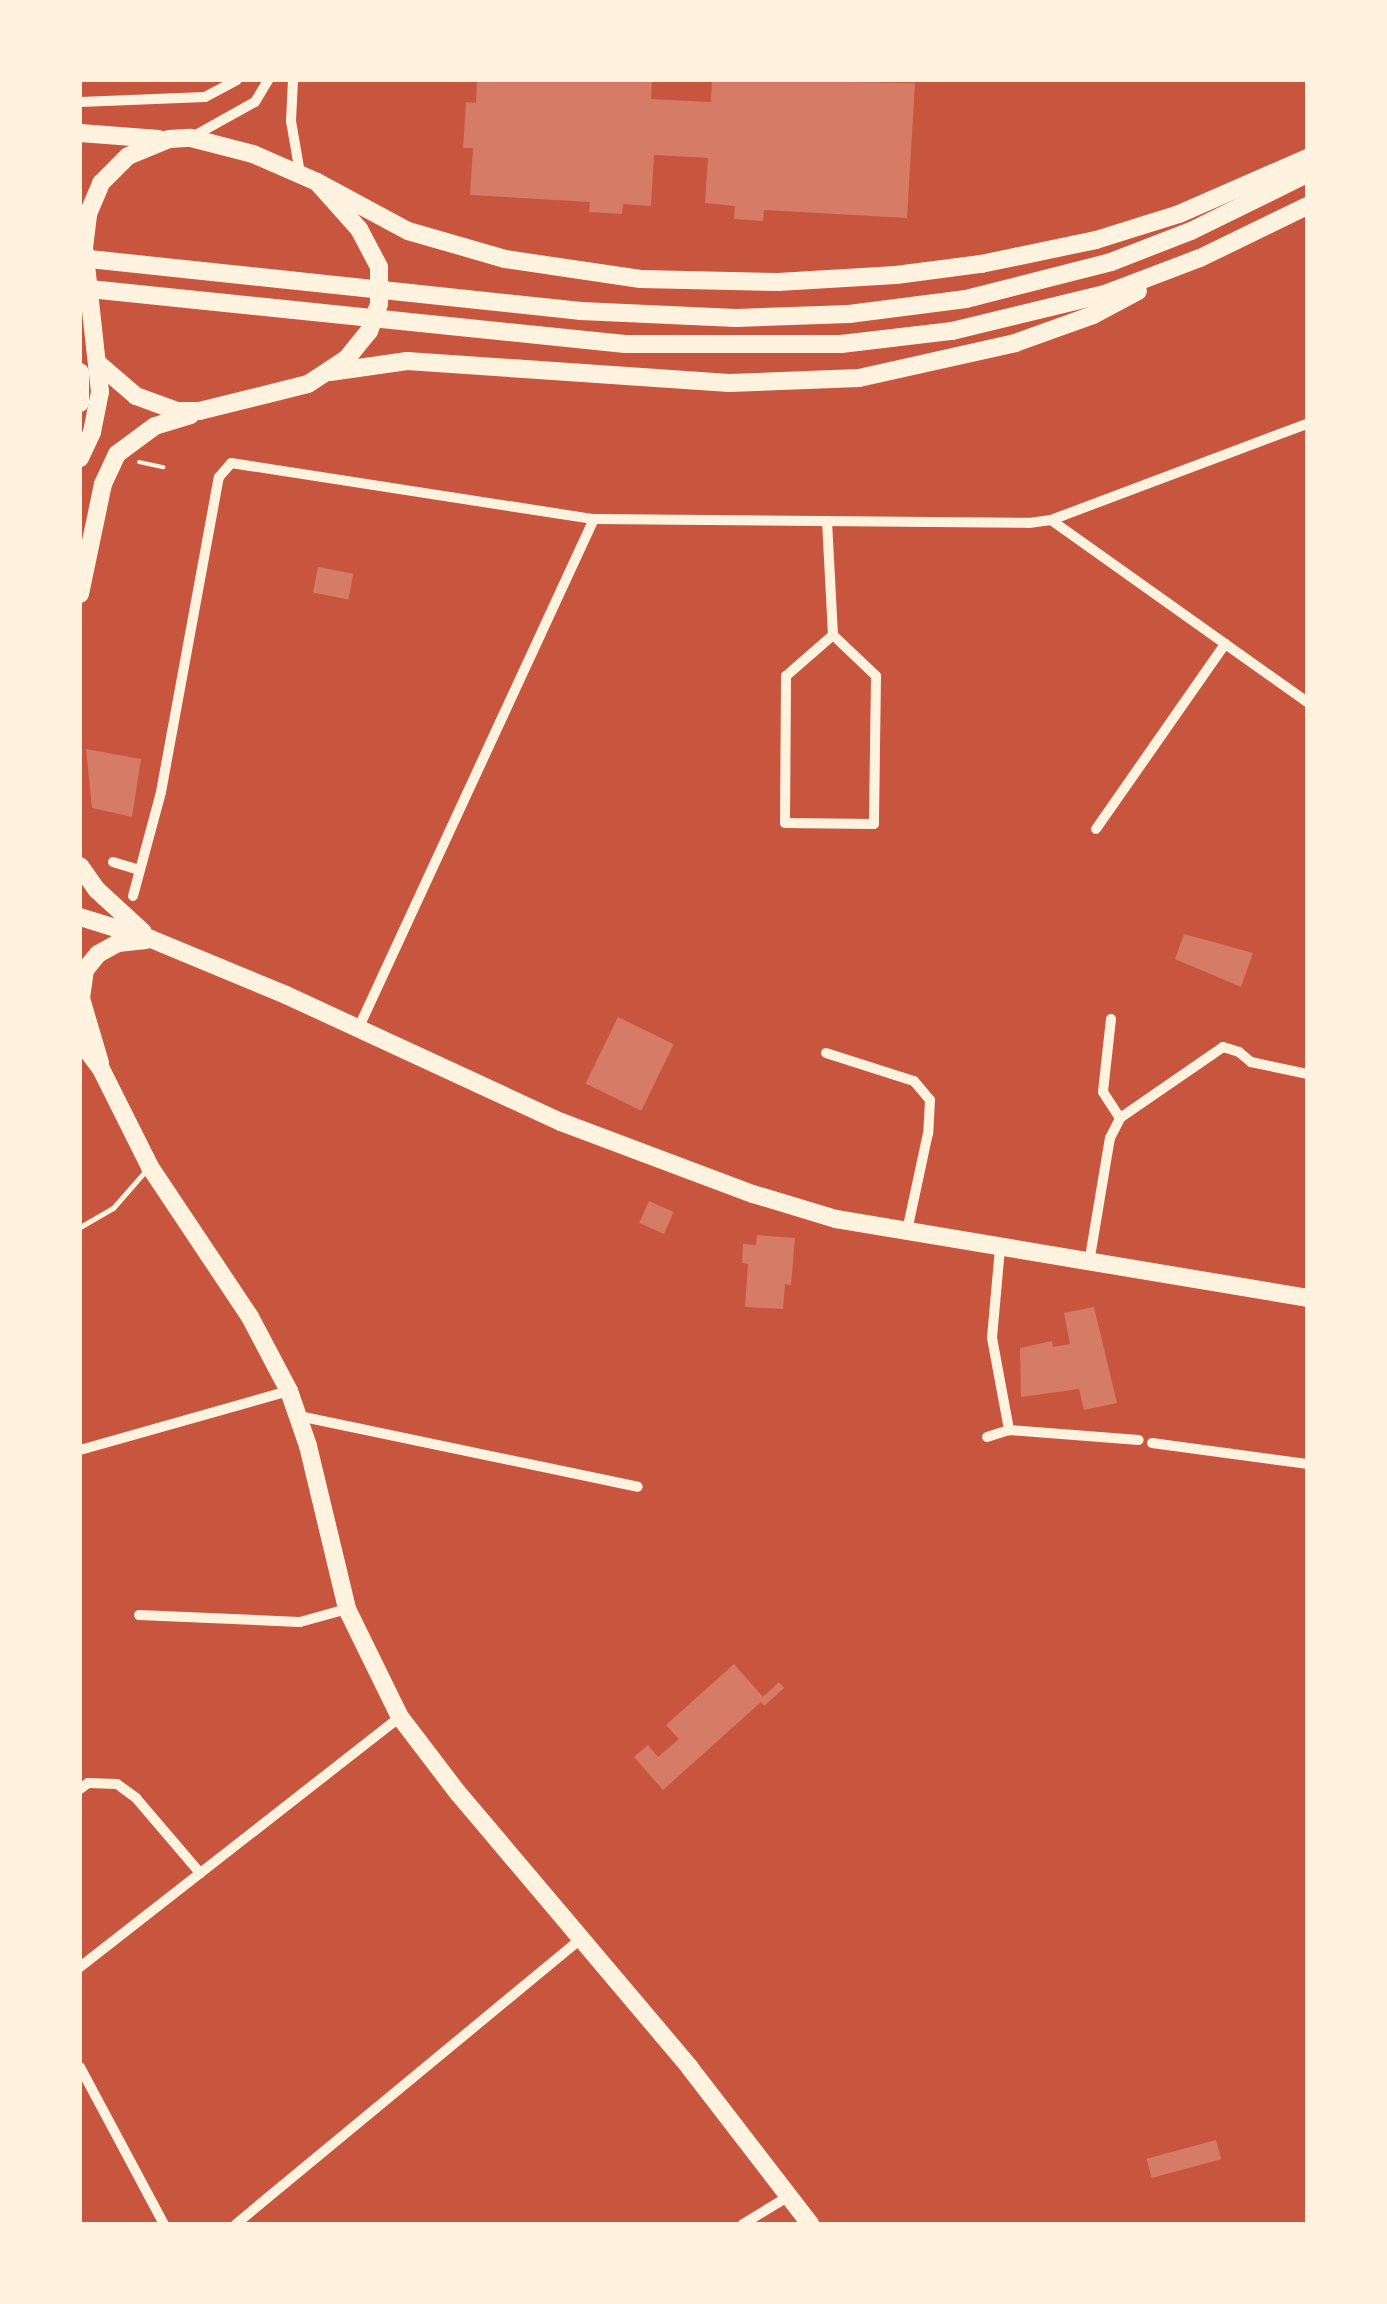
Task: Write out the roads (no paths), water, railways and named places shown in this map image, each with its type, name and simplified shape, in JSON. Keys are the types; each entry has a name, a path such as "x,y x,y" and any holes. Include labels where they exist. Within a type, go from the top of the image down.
{"main road":[{"path":"80,132 169,140"},
{"path":"80,458 96,420 100,365 81,248 93,199 112,168 147,146 169,140 190,138 254,154 408,231 505,260 641,279 778,282 896,275 981,264 1096,240 1180,214 1307,158"},
{"path":"81,248 581,311 670,317 804,317 966,299 1042,282 1143,250 1237,210 1307,174"},
{"path":"80,594 102,484 117,454 155,426 308,384 330,372 369,331 381,285 379,267 364,237 308,178"},
{"path":"330,372 408,361 729,383 859,378 1014,344 1093,315 1307,206"},
{"path":"80,288 625,344 790,346 952,332 1105,294 1200,258"},
{"path":"100,365 123,388 150,403 177,411 200,411"},
{"path":"80,372 80,403"},
{"path":"80,866 97,890 151,939"},
{"path":"80,916 151,939 512,1102 666,1164 822,1215 1089,1264 1307,1298"},
{"path":"151,939 118,943 98,954 85,970 80,996 101,1068 150,1167 226,1278 289,1391 299,1416 346,1609 400,1717 690,2068 810,2224"},
{"path":"80,1041 101,1068"}],"street":[{"path":"80,102 205,98 237,80"},
{"path":"190,138 256,102 268,80"},
{"path":"293,80 291,121 308,178"},
{"path":"133,896 161,792 218,477 231,463 594,519 1052,520 1307,424"},
{"path":"358,1030 594,519"},
{"path":"1052,520 1307,702"},
{"path":"828,522 833,634 876,676 874,824 785,823 786,676 833,634"},
{"path":"1096,829 1225,644"},
{"path":"113,862 139,870"},
{"path":"1111,1018 1103,1092 1120,1118"},
{"path":"1089,1264 1110,1138 1120,1118 1223,1047 1239,1052 1250,1062 1307,1074"},
{"path":"826,1052 914,1081 930,1100 928,1133 907,1231"},
{"path":"1000,1248 992,1338 1008,1430"},
{"path":"80,1450 289,1391"},
{"path":"299,1416 638,1487"},
{"path":"987,1437 1008,1430 1139,1440"},
{"path":"1152,1443 1307,1464"},
{"path":"138,1615 300,1622 346,1609"},
{"path":"80,1967 400,1717"},
{"path":"80,1789 88,1784 117,1784 200,1873"},
{"path":"236,2224 580,1939"},
{"path":"80,2067 164,2224"},
{"path":"742,2224 789,2196"}],"lane":[{"path":"80,1227 114,1208 150,1167"}]}
